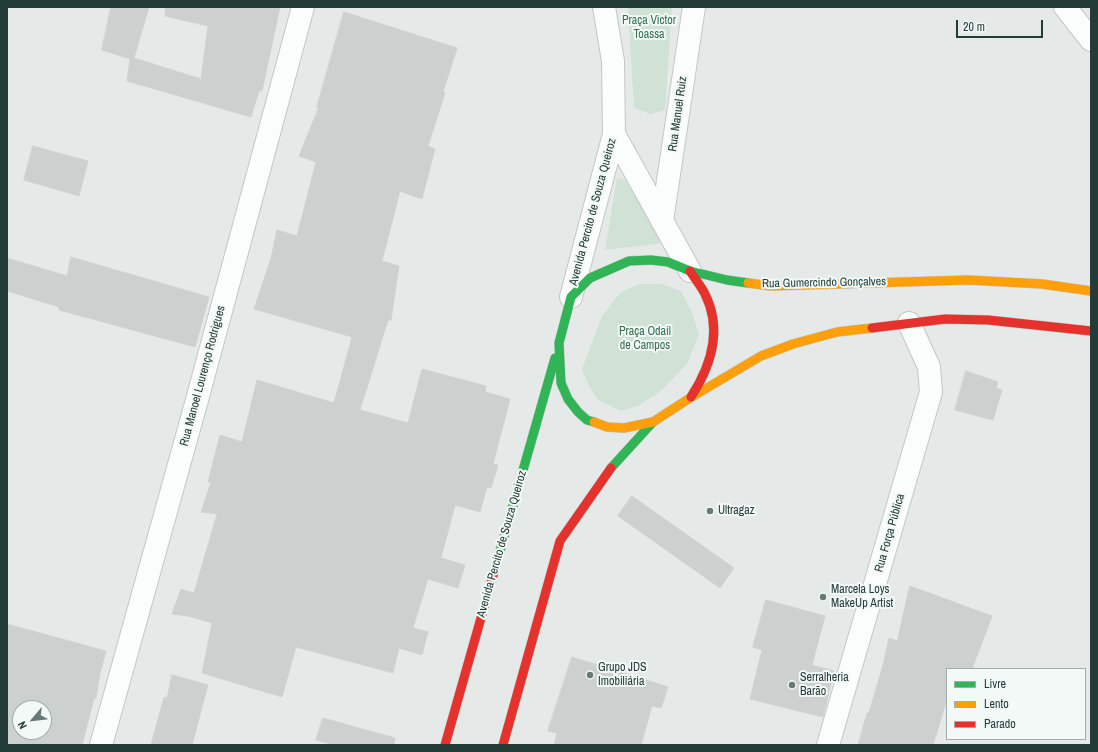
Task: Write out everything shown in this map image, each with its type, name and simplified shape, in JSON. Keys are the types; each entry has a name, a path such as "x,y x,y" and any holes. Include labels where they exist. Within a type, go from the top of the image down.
{"main road":[{"name":"Rua Gumercindo Gonçalves","path":"571,297 590,278 629,262 652,260 668,262 690,271 727,280 771,286 969,280 1042,284 1091,291"},
{"path":"690,271 708,300 713,316 713,334 711,357 705,375 690,398"},
{"name":"Avenida Percito de Souza Queiroz","path":"445,745 571,297"},
{"path":"503,745 560,541 606,474 653,422 761,356 793,344 837,332 945,319 988,320 1091,331"},
{"path":"559,343 562,383 568,399 578,412 587,420 607,427 624,428 653,422"}],"street":[{"name":"Rua Manoel Lourenço Rodrigues","path":"102,745 303,7"},
{"name":"Avenida Percito de Souza Queiroz","path":"571,297 614,134 613,61 604,7"},
{"name":"Rua Manuel Ruiz","path":"662,221 694,7"},
{"path":"1065,7 1091,40"},
{"path":"614,134 690,271"},
{"name":"Rua Força Pública","path":"828,745 931,392 929,367 909,323"}],"green space":[{"name":"Praça Victor Toassa","path":"628,7 672,7 665,110 650,114 634,108"},
{"path":"617,178 625,180 665,243 605,250"},
{"name":"Praça Odail de Campos","path":"639,284 662,284 681,291 691,310 699,334 687,364 661,391 638,406 621,411 598,400 590,388 582,369 602,316 620,293"}],"building":[{"path":"111,7 149,7 134,58 201,79 208,26 165,16 166,7 280,7 262,91 259,91 251,117 127,81 130,59 102,50"},
{"path":"344,12 457,48 443,92 445,93 428,146 435,149 422,199 400,191 382,261 399,266 391,320 388,320 360,410 408,423 422,369 486,386 485,392 510,399 493,464 498,465 491,488 487,487 480,512 455,505 441,558 465,565 458,588 428,579 413,628 428,632 422,655 399,648 393,673 296,647 282,697 202,673 212,623 188,616 172,614 181,589 194,593 217,514 201,512 211,482 208,482 220,435 242,442 257,380 334,403 352,337 254,309 271,258 277,230 297,236 316,162 299,156 319,107 317,107"},
{"path":"33,146 88,161 79,196 24,180"},
{"path":"71,257 209,297 195,347 59,310 59,307 7,291 7,258 67,276"},
{"path":"966,371 998,382 996,388 1002,390 993,420 955,410"},
{"path":"632,496 734,568 720,588 618,516"},
{"path":"910,586 992,616 972,668 946,668 946,702 933,745 858,745 883,665 889,638 897,641"},
{"path":"766,600 825,616 812,665 834,671 823,717 750,699 762,650 753,647"},
{"path":"7,624 106,651 100,673 96,698 94,698 82,745 7,745"},
{"path":"572,657 668,687 661,708 652,706 641,745 554,745 557,733 548,731"},
{"path":"172,675 208,685 192,745 151,745 164,697 167,698"},
{"path":"323,718 395,738 394,745 335,745 316,740"}],"traffic: fast":[{"path":"594,422 587,420 578,412 568,399 561,383 559,343 571,297 590,278 629,261 651,260 668,262 690,271 727,280 748,283"},
{"path":"498,558 555,358"},
{"path":"611,468 653,422"}],"traffic: slow":[{"path":"748,283 771,286 969,280 1042,284 1091,291"},
{"path":"594,422 607,427 624,428 653,422 761,356 793,344 837,332 872,328"}],"traffic: jam":[{"path":"690,271 705,294 710,307 714,334 709,360 691,397"},
{"path":"872,328 945,319 988,320 1091,331"},
{"path":"503,745 560,541 611,468"},
{"path":"445,745 498,558"}],"place":[{"name":"Ultragaz","path":"710,511"},
{"name":"Marcela Loys MakeUp Artist","path":"823,597"},
{"name":"Grupo JDS Imobiliária","path":"590,675"},
{"name":"Serralheria Barão","path":"792,685"}]}
